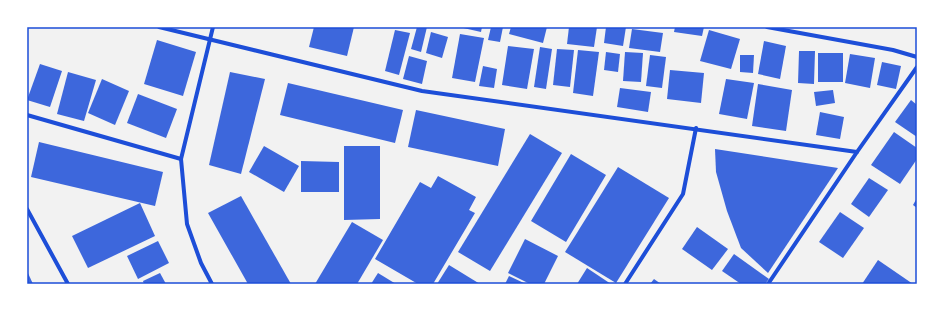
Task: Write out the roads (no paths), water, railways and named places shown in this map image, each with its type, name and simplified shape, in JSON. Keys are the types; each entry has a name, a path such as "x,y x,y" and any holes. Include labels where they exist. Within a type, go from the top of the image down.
{"street":[{"path":"159,27 422,91 696,128 857,152"},
{"path":"212,284 201,264 186,224 181,159 213,27"},
{"path":"767,27 894,50 917,57"},
{"path":"768,284 857,152 917,67"},
{"path":"27,115 181,159"},
{"path":"625,284 683,194 696,128"},
{"path":"27,209 68,284"}]}
